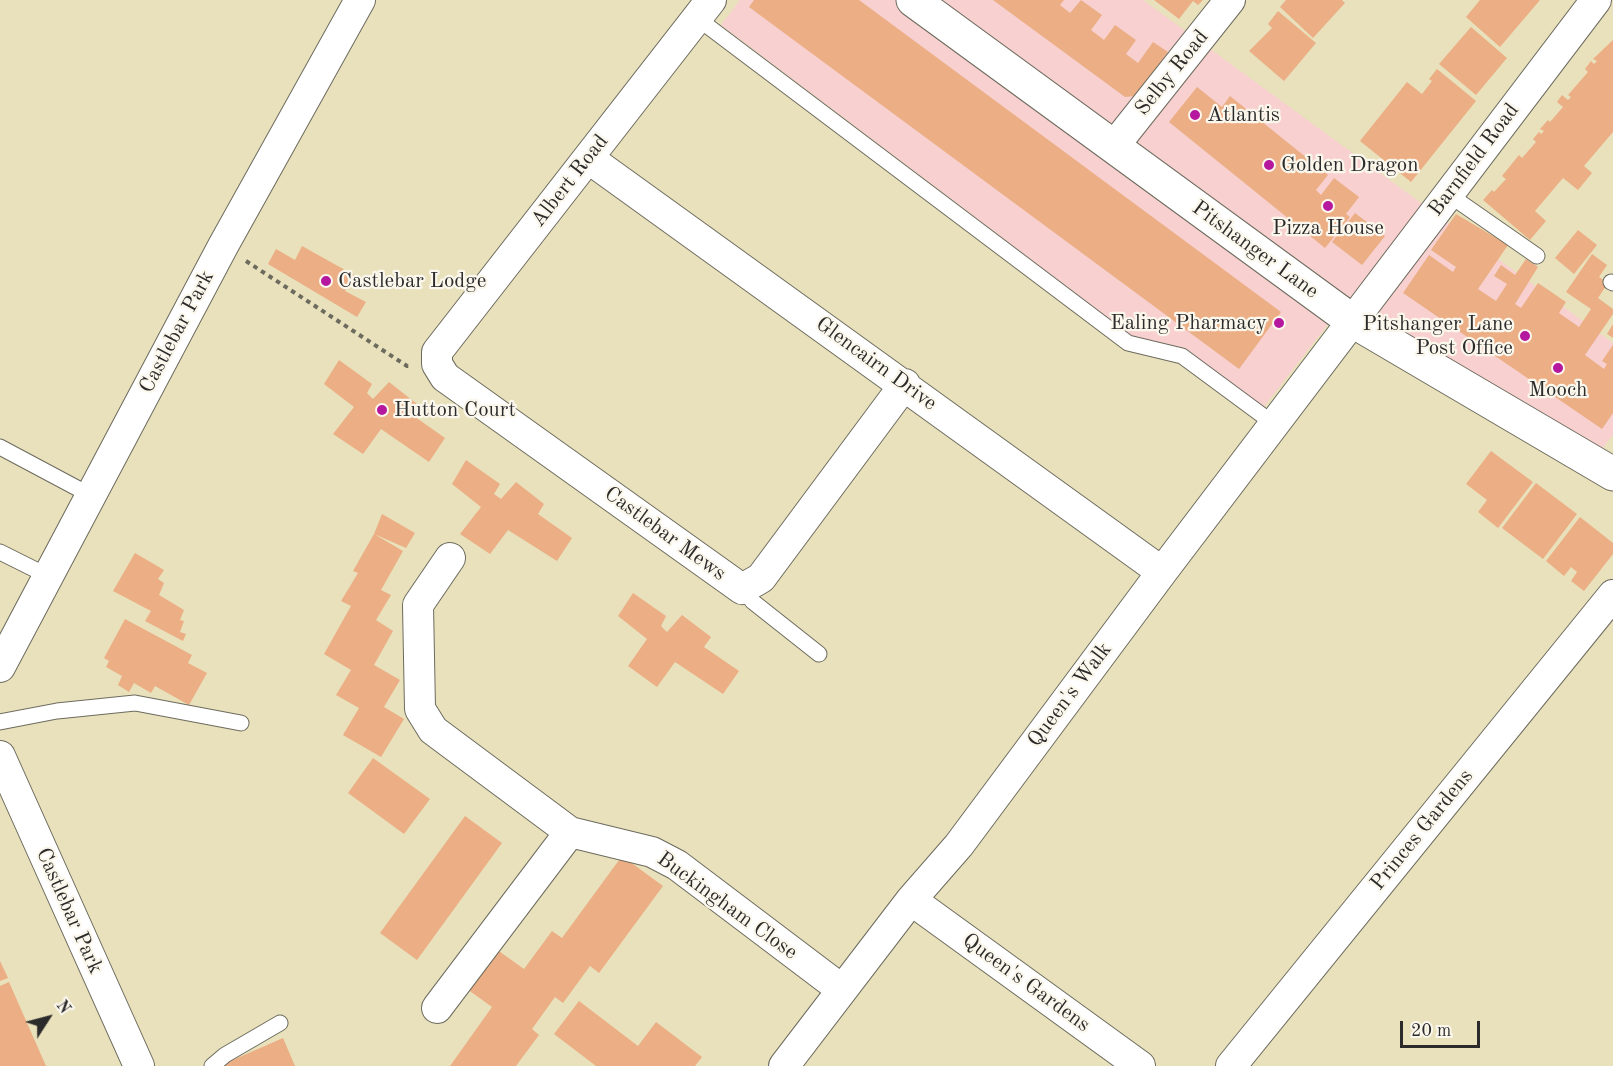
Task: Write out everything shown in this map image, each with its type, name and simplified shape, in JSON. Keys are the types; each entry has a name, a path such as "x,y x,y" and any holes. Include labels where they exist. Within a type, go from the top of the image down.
{"street":[{"name":"Castlebar Park","path":"0,667 223,246 360,0"},
{"name":"Pitshanger Lane","path":"913,0 1351,320 1608,463"},
{"name":"Selby Road","path":"1114,146 1230,0"},
{"name":"Barnfield Road","path":"1351,320 1596,0"},
{"name":"Albert Road","path":"437,364 437,352 704,9"},
{"name":"Glencairn Drive","path":"588,158 905,384 1161,572"},
{"name":"Queen's Walk","path":"788,1065 841,989 911,900 959,845 1351,320"},
{"name":"Castlebar Mews","path":"437,364 445,377 742,590 761,578 905,384"},
{"name":"Buckingham Close","path":"450,558 417,605 420,709 433,730 570,832 652,852 677,866 841,989"},
{"name":"Princes Gardens","path":"1231,1066 1613,595"},
{"name":"Castlebar Park","path":"0,756 139,1066"},
{"path":"437,1008 570,832"},
{"name":"Queen's Gardens","path":"911,900 1140,1066"}],"lane":[{"path":"704,9 1128,343 1182,356 1274,424"},
{"path":"1448,194 1537,256"},
{"path":"0,447 90,495"},
{"path":"0,552 48,576"},
{"path":"749,585 752,601 819,654"},
{"path":"0,722 57,711 135,703 241,723"},
{"path":"212,1066 225,1055 280,1023"}],"path":[{"path":"223,246 407,366 437,364"}],"shaded area":[{"path":"740,0 1143,0 1613,343 1613,435 1598,454 1346,301 1260,412 1185,354 1139,341 721,25"}],"building":[{"path":"754,0 859,0 1281,312 1239,369 749,7"},
{"path":"993,0 1064,0 1060,5 1070,13 1081,0 1102,15 1091,30 1104,40 1115,25 1136,40 1126,54 1138,63 1153,42 1168,52 1135,96 1125,97"},
{"path":"1154,0 1203,0 1198,5 1193,1 1179,19"},
{"path":"1286,0 1342,0 1345,3 1313,38 1280,7"},
{"path":"1480,0 1540,0 1500,47 1466,17"},
{"path":"1278,11 1316,43 1284,81 1249,51 1272,28 1268,24"},
{"path":"1471,27 1507,58 1476,95 1439,64"},
{"path":"1613,40 1613,132 1584,166 1592,173 1578,190 1563,178 1535,211 1546,221 1530,240 1483,200 1506,179 1502,176 1519,155 1522,158 1536,142 1533,139 1539,132 1541,134 1544,131 1540,129 1548,120 1550,122 1563,107 1557,102 1562,95 1568,100 1571,97 1568,95 1588,72 1585,69 1591,61 1594,64 1597,61 1593,59"},
{"path":"1437,69 1476,101 1411,182 1360,141 1407,82 1422,94 1432,81 1429,79"},
{"path":"1197,87 1222,107 1230,96 1328,175 1316,190 1321,195 1334,178 1359,197 1346,214 1350,217 1325,248 1169,122"},
{"path":"1355,213 1385,236 1362,265 1332,242"},
{"path":"1456,214 1508,245 1478,289 1496,301 1507,284 1494,276 1501,265 1515,275 1526,259 1538,267 1515,304 1521,308 1538,283 1566,302 1559,313 1579,327 1591,309 1566,292 1592,254 1607,265 1599,277 1608,283 1598,298 1613,309 1613,314 1585,355 1604,369 1607,364 1602,361 1613,345 1613,413 1602,429 1403,293 1429,255 1453,272 1456,267 1431,250"},
{"path":"1578,230 1597,245 1574,274 1555,258"},
{"name":"Castlebar Lodge","path":"302,246 354,275 345,291 366,302 357,317 268,264 276,249 295,260"},
{"path":"1613,324 1613,338 1607,334"},
{"name":"Hutton Court","path":"339,360 372,384 367,393 373,399 389,382 417,404 411,414 445,438 429,462 381,429 363,454 333,434 354,407 324,384"},
{"path":"1491,451 1533,482 1498,528 1478,512 1487,500 1466,484"},
{"path":"466,460 500,484 494,494 501,499 516,482 544,504 538,514 572,538 557,561 508,530 490,554 460,534 481,507 452,484"},
{"path":"1536,483 1577,514 1543,559 1502,528"},
{"path":"382,514 415,533 406,548 374,534"},
{"path":"1580,517 1613,543 1613,554 1584,591 1571,581 1577,572 1571,567 1564,576 1546,561"},
{"path":"374,534 403,551 381,590 391,595 376,620 393,631 374,665 400,680 384,707 404,719 381,757 343,735 359,708 336,695 351,670 324,654 351,606 341,601 358,573 353,571"},
{"path":"135,553 164,570 158,579 164,583 159,595 184,610 180,620 184,621 180,632 186,634 183,641 145,621 151,611 113,591"},
{"path":"633,593 666,616 661,626 667,632 682,615 711,637 704,647 739,671 723,694 675,662 657,687 628,666 647,639 618,616"},
{"path":"125,619 192,655 188,663 207,673 189,705 155,686 151,693 134,683 129,692 118,685 122,676 106,667 109,661 104,658"},
{"path":"373,758 430,799 404,834 348,793"},
{"path":"465,816 502,843 417,960 380,933"},
{"path":"622,856 663,886 599,973 590,966 563,1003 555,997 532,1029 539,1035 516,1066 450,1066 492,1007 467,989 496,949 524,969 552,931 562,938"},
{"path":"0,961 8,978 0,981"},
{"path":"9,982 46,1066 0,1066 0,986"},
{"path":"579,1001 638,1046 656,1022 702,1057 695,1066 596,1066 554,1034"},
{"path":"283,1038 295,1066 219,1066"}],"place":[{"name":"Atlantis","path":"1195,115"},
{"name":"Golden Dragon","path":"1269,165"},
{"name":"Pizza House","path":"1328,206"},
{"name":"Castlebar Lodge","path":"326,281"},
{"name":"Ealing Pharmacy","path":"1279,323"},
{"name":"Pitshanger Lane Post Office","path":"1525,336"},
{"name":"Mooch","path":"1558,368"},
{"name":"Hutton Court","path":"382,410"}]}
